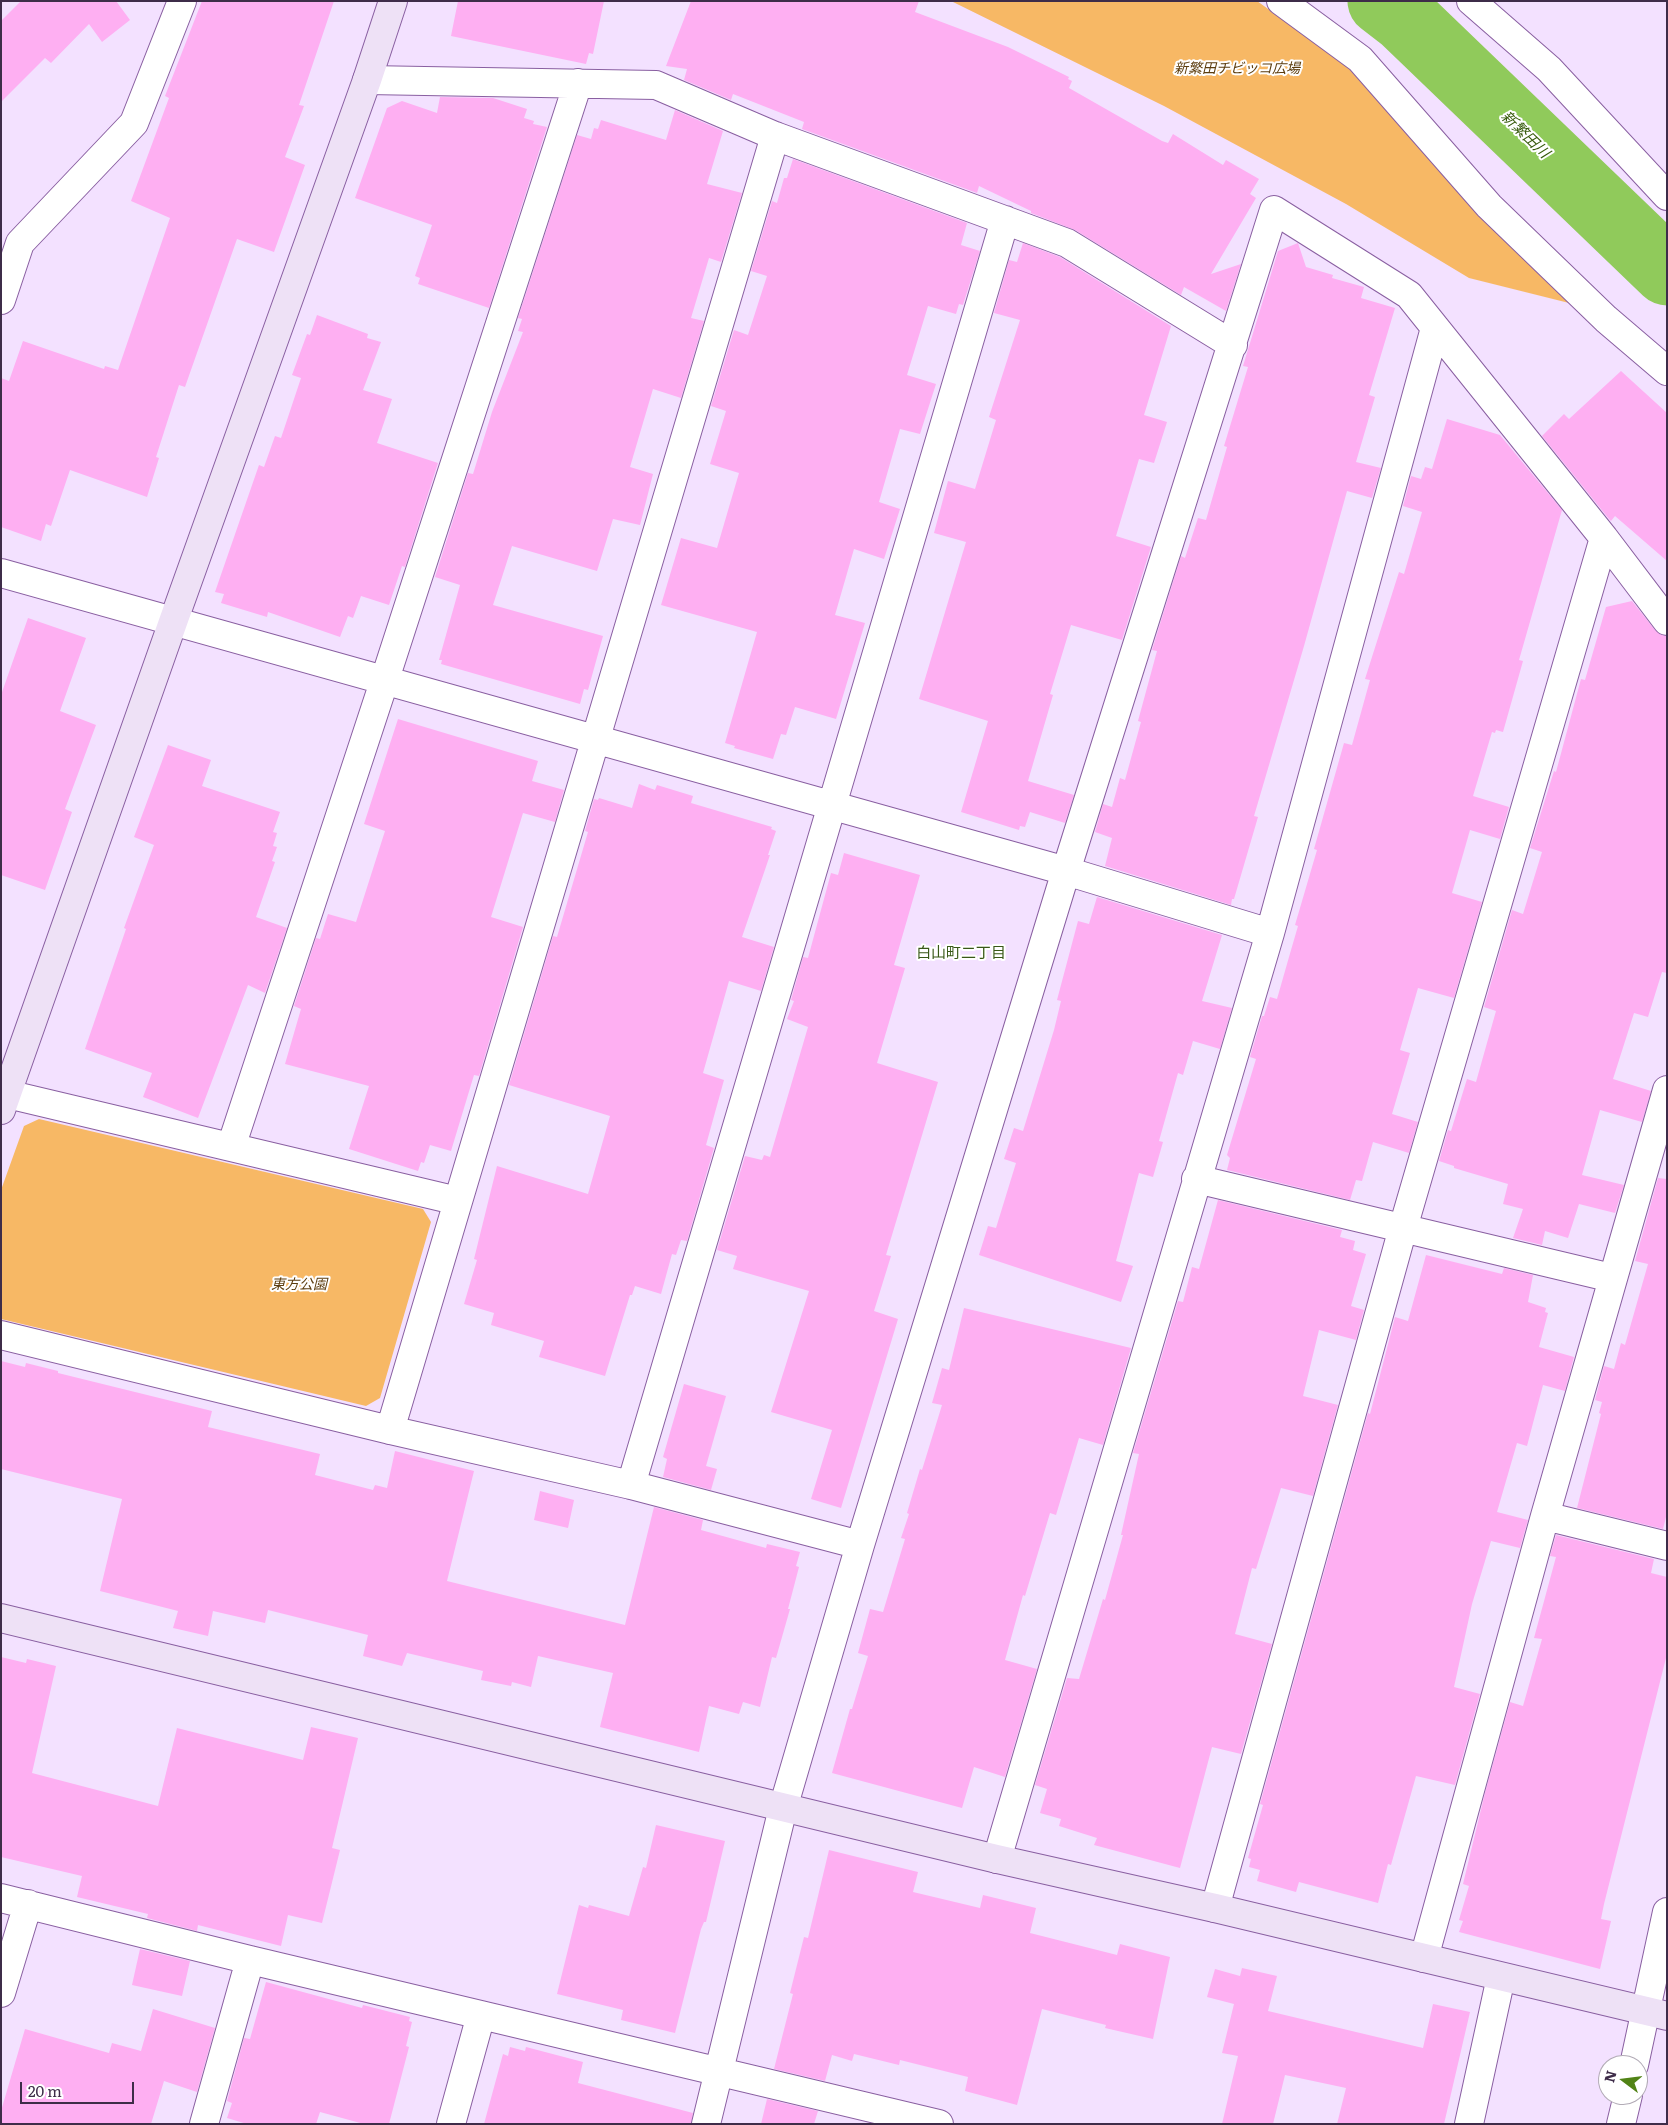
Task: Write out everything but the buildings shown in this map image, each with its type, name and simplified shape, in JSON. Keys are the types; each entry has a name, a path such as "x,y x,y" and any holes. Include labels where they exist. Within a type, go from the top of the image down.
{"street":[{"path":"1,300 20,243 134,123 182,1"},
{"path":"393,1 368,80 173,622 4,1102 231,1147 458,1201"},
{"path":"1281,1 1360,59 1489,206 1606,319 1667,371"},
{"path":"1471,1 1549,69 1667,196"},
{"path":"368,80 578,82 656,85 775,136 1067,243 1233,345"},
{"path":"231,1147 578,82"},
{"path":"390,1430 775,136"},
{"path":"706,2124 783,1808 860,1545 1066,871 1274,210 1409,295 1604,538 1667,622"},
{"path":"631,1485 1004,220"},
{"path":"997,1859 1270,932 1435,328"},
{"path":"1215,1908 1403,1228 1604,538"},
{"path":"1,573 1066,871 1270,932"},
{"path":"1424,1958 1545,1516 1667,1090"},
{"path":"1196,1179 1612,1278"},
{"path":"1,1335 390,1430 631,1485 860,1545"},
{"path":"1545,1516 1667,1546"},
{"path":"1,1618 783,1808 1215,1908 1656,2014"},
{"path":"1,1898 250,1960 939,2124"},
{"path":"1,1993 28,1904"},
{"path":"1638,2055 1656,2014 1667,1912"},
{"path":"204,2124 250,1960"},
{"path":"1469,2124 1501,1977"},
{"path":"452,2124 481,2015"},
{"path":"1621,2124 1626,2105"}],"green space":[{"name":"新繁田チビッコ広場","path":"951,1 1257,1 1349,67 1573,304 1469,278 1346,204 1164,106"},
{"name":"東方公園","path":"39,1119 423,1209 431,1222 380,1398 366,1406 1,1319 1,1190 24,1126"}],"waterway":[{"name":"新繁田川","path":"1382,1 1404,18 1667,271"}],"district":[{"name":"白山町二丁目","path":"961,954"}]}
